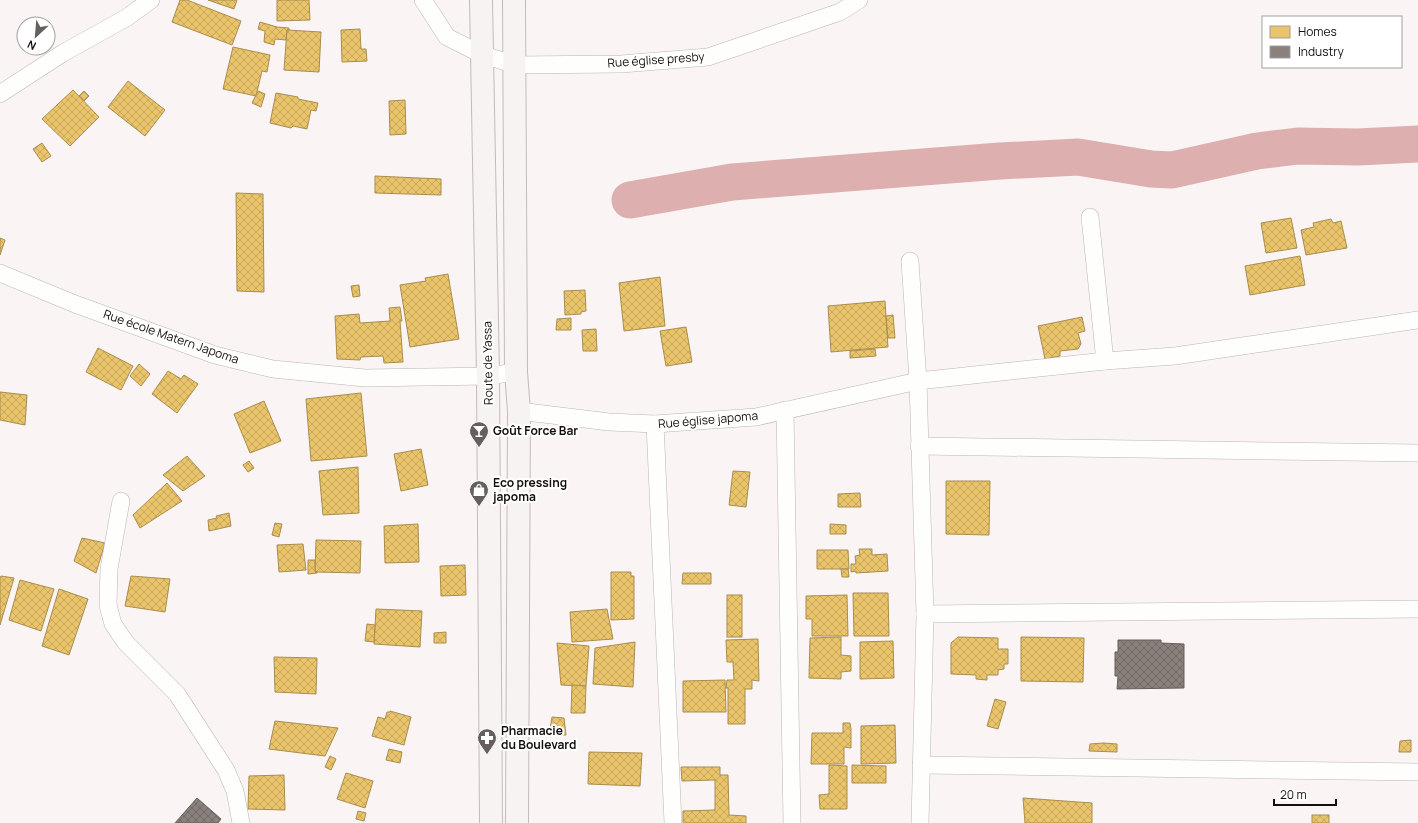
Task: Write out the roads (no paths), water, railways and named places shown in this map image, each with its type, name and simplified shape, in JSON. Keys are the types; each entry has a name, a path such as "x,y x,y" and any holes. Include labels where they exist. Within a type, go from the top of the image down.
{"main road":[{"name":"Route de Yassa","path":"481,0 488,376 491,823"},
{"path":"514,0 516,372 519,411 516,823"}],"street":[{"path":"0,94 63,53 126,18 151,0"},
{"name":"Rue église presby","path":"425,1 447,37 481,54 515,65 622,64 708,57 840,12 858,0"},
{"path":"1090,218 1105,360"},
{"path":"910,261 918,381 925,614 920,823"},
{"name":"Rue école Matern Japoma","path":"0,273 75,304 215,355 273,369 365,378 488,376 516,372"},
{"name":"Rue église japoma","path":"519,411 609,422 655,424 756,417 918,381 1105,360 1175,356 1418,320"},
{"path":"785,410 792,823"},
{"path":"655,424 673,823"},
{"path":"919,446 1418,453"},
{"path":"121,501 109,569 108,606 113,624 126,643 177,694 181,700 226,770 234,791 241,823"},
{"path":"925,614 1418,609"},
{"path":"921,765 1418,772"}],"waterway":[{"path":"630,200 732,182 1000,161 1078,157 1151,169 1172,170 1257,151 1298,146 1358,147 1418,144"}],"place":[{"name":"Goût Force Bar","path":"479,448"},
{"name":"Eco pressing japoma","path":"479,507"},
{"name":"Pharmacie du Boulevard","path":"487,755"}]}
